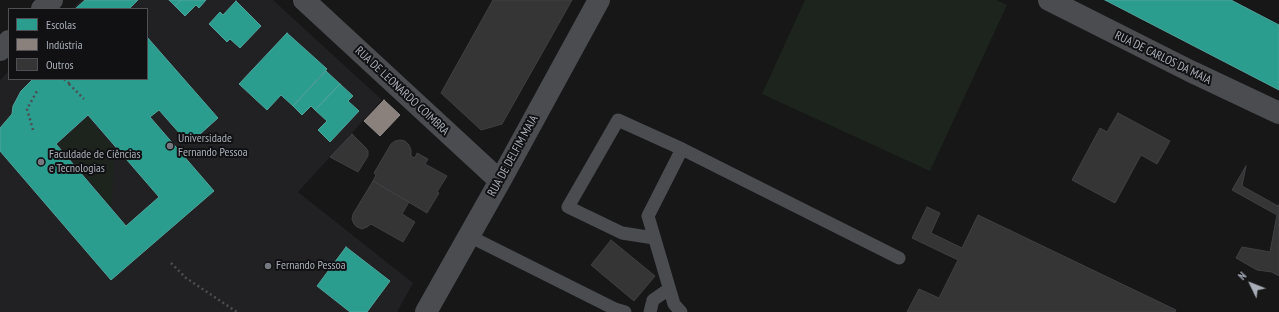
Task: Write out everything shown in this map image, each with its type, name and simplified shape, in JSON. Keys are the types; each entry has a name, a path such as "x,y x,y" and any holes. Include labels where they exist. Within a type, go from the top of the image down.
{"street":[{"path":"43,8 52,0"},
{"name":"RUA DE LEONARDO COIMBRA","path":"304,0 500,182"},
{"name":"RUA DE DELFIM MAIA","path":"426,312 500,182 599,0"},
{"name":"RUA DE CARLOS DA MAIA","path":"1049,0 1190,71 1279,113"},
{"path":"0,50 8,43"}],"lane":[{"path":"654,238 622,233 568,207 618,120 682,149 899,258"},
{"path":"681,312 674,304 648,216 682,149"},
{"path":"469,236 615,309 624,312"},
{"path":"650,312 653,300 670,289"}],"path":[{"path":"65,80 78,93"},
{"path":"69,84 84,99"},
{"path":"34,130 27,109 37,91"},
{"path":"171,263 186,278 237,312"}],"shaded area":[{"name":"Universidade Fernando Pessoa","path":"81,0 273,0 382,100 298,192 413,283 397,312 0,312 0,80 8,72 8,80 148,80 148,8 73,8"},
{"path":"805,0 996,0 1007,5 930,171 762,94"},
{"path":"88,117 114,149 112,208 58,144"}],"building: Escolas":[{"path":"85,0 138,0 130,8 76,8"},
{"path":"169,0 181,0 175,6"},
{"path":"181,0 206,0 199,8 196,5 185,16 175,6"},
{"path":"1105,0 1231,0 1279,25 1279,90"},
{"path":"236,1 261,26 240,48 230,39 227,42 209,24 220,12 223,15"},
{"path":"287,33 327,69 293,106 281,95 267,110 239,84"},
{"name":"Faculdade de Ciências e Tecnologias","path":"148,38 218,118 189,144 159,110 150,117 214,191 111,280 0,151 0,128 12,114 13,106 21,91 32,80 148,80","holes":["88,115 159,197 126,226 56,144"]},
{"path":"326,71 340,84 315,110 311,106 302,115 293,106"},
{"path":"340,84 353,96 348,101 359,111 330,142 318,130 327,121 315,110"},
{"path":"346,247 390,281 367,312 350,312 317,286"}],"building: Indústria":[{"path":"384,100 400,115 380,136 364,121"}],"building: Outros":[{"path":"493,0 572,0 502,124 481,130 441,93"},
{"path":"1118,113 1170,141 1157,164 1141,155 1115,203 1072,180 1100,128 1107,132"},
{"path":"352,134 368,151 368,156 358,172 330,157"},
{"path":"400,140 405,141 409,145 411,156 415,158 417,153 428,159 425,164 447,176 427,213 373,181 376,175 374,173 391,144"},
{"path":"1246,166 1242,186 1278,206 1279,204 1279,276 1272,272 1257,270 1236,258 1242,247 1270,252 1277,215 1232,190"},
{"path":"373,181 409,202 402,214 415,222 403,242 371,224 362,229 354,224 352,219 353,214"},
{"path":"927,207 940,213 931,233 962,248 978,215 1176,310 1175,312 907,312 919,289 939,298 958,260 912,238"},
{"path":"611,240 655,276 634,301 591,265"}],"place":[{"name":"Universidade Fernando Pessoa","path":"170,146"},
{"name":"Faculdade de Ciências e Tecnologias","path":"41,162"},
{"name":"Fernando Pessoa","path":"268,266"}]}
